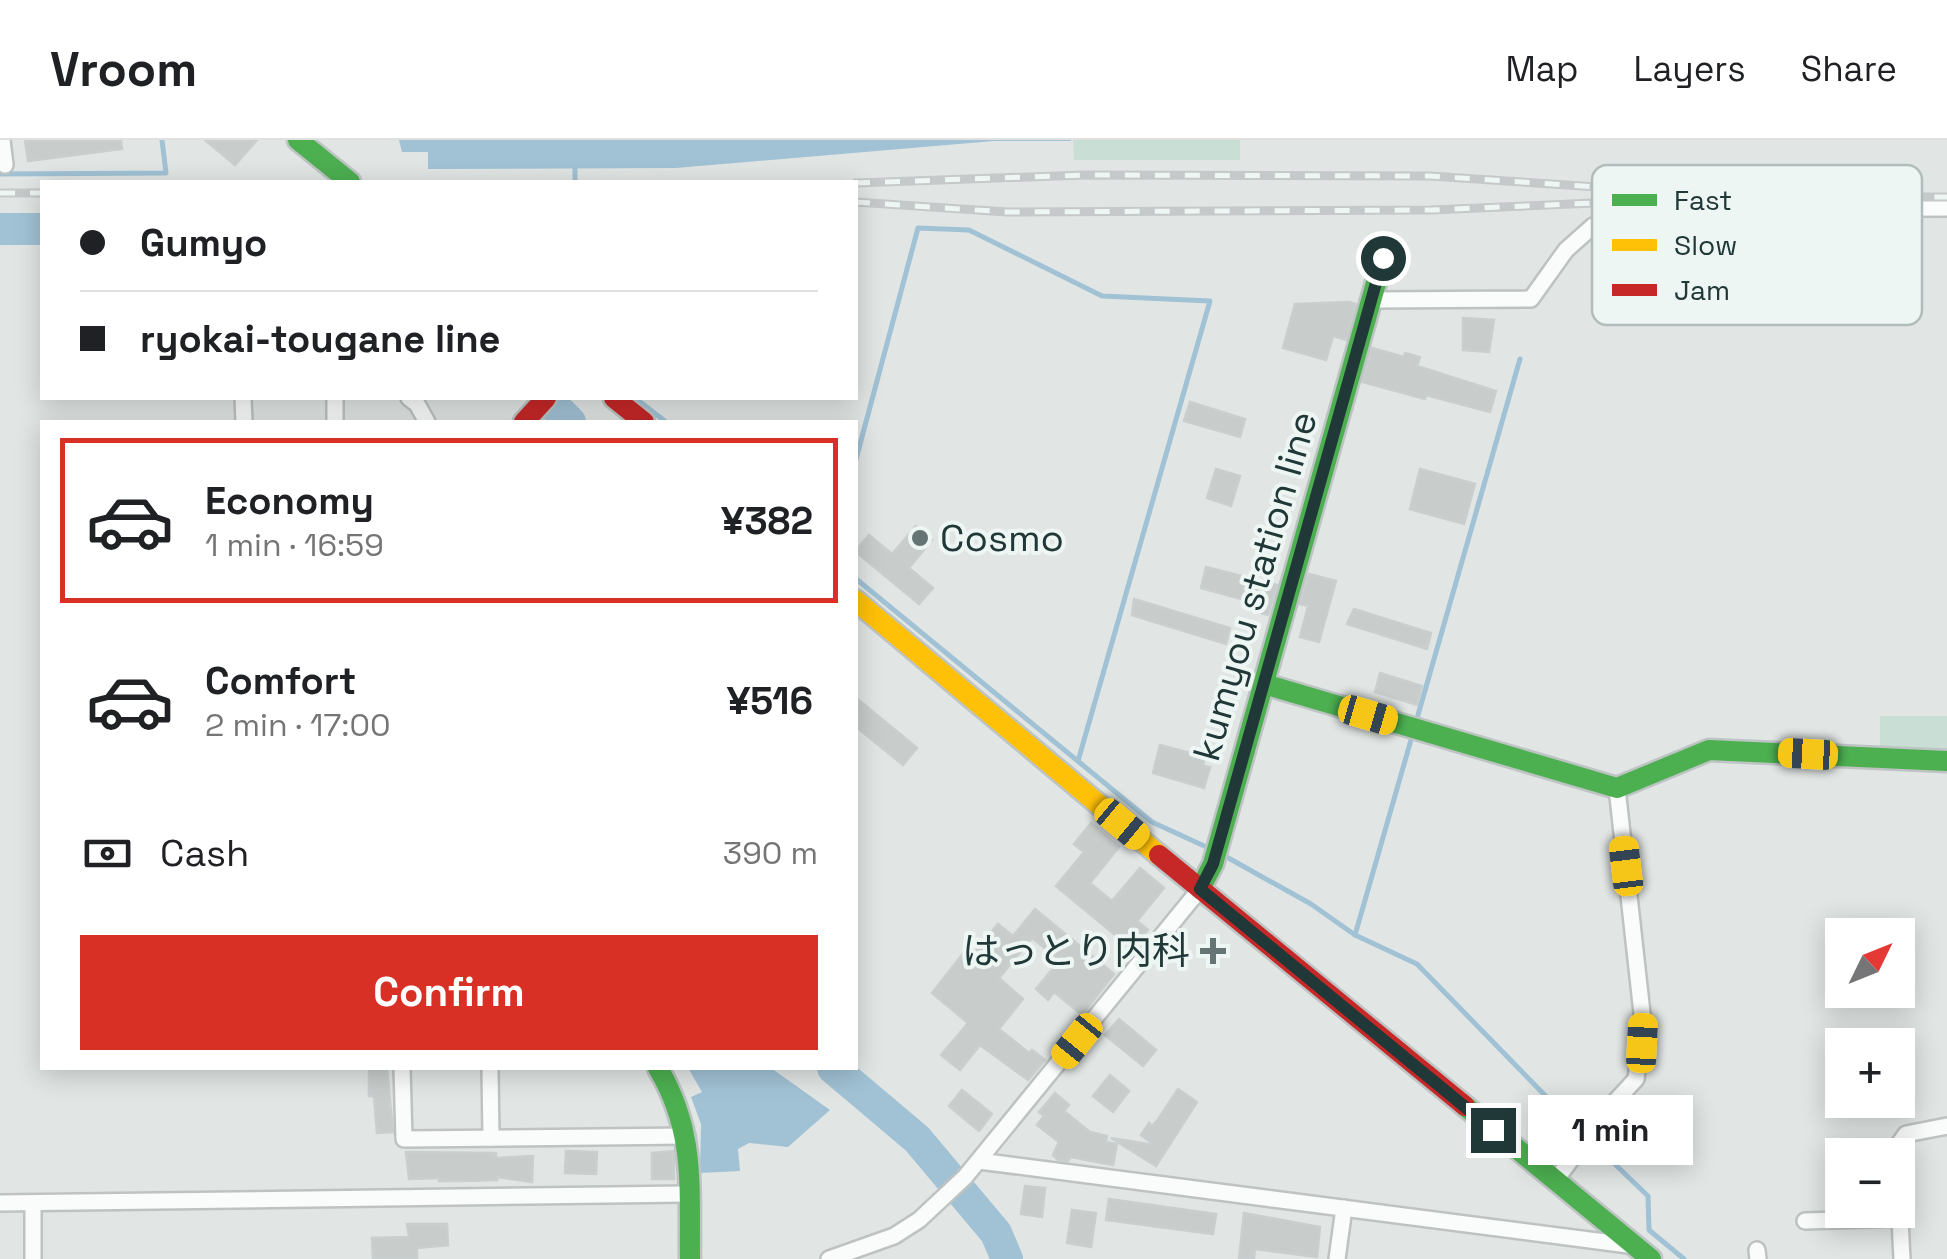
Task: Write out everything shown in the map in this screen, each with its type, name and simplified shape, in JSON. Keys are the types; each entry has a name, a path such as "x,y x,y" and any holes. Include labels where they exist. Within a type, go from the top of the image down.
{"main road":[{"path":"298,140 348,180"},
{"name":"kumyou station line","path":"1200,889 1213,864 1383,258"},
{"path":"616,400 642,420"},
{"path":"858,603 1644,1252"},
{"path":"1264,684 1617,788 1709,750 1947,761"},
{"path":"659,1070 676,1098 687,1136 690,1259"}],"street":[{"path":"2,140 5,165"},
{"path":"1922,208 1947,208"},
{"path":"1373,300 1531,299 1566,250 1592,228"},
{"path":"412,400 426,420"},
{"path":"1554,1181 1611,1106 1636,1080 1642,1043 1643,1022 1617,788"},
{"path":"829,1259 894,1236 965,1177 1200,889"},
{"path":"402,1070 404,1139 687,1136"},
{"path":"490,1070 491,1138"},
{"path":"1903,1138 1906,1134 1947,1126"},
{"path":"979,1161 1644,1252"},
{"path":"0,1204 688,1194"},
{"path":"33,1203 33,1259"},
{"path":"1337,1259 1344,1208"},
{"path":"1805,1221 1825,1220"},
{"path":"1900,1228 1902,1259"}],"green space":[{"path":"1073,140 1240,140 1240,160 1074,160"},
{"path":"1880,716 1947,716 1947,754 1880,751"}],"water":[{"path":"399,140 1071,141 994,141 676,168 428,169 428,152 402,152"},
{"path":"689,1070 774,1070 830,1110 788,1147 749,1143 738,1149 740,1171 700,1173 701,1124 691,1097 702,1092"}],"building":[{"path":"25,140 121,140 122,149 28,161"},
{"path":"205,140 257,140 235,165"},
{"path":"1295,304 1356,304 1346,340 1333,336 1326,360 1283,348"},
{"path":"1463,318 1494,320 1489,352 1463,350"},
{"path":"1372,348 1420,357 1417,366 1496,391 1490,412 1362,382"},
{"path":"1190,402 1245,419 1240,437 1184,421"},
{"path":"1216,469 1240,476 1231,506 1207,498"},
{"path":"1420,469 1475,484 1464,524 1410,509"},
{"path":"916,526 932,540 909,568 933,588 919,604 858,553 858,548 869,535 892,554"},
{"path":"1206,567 1277,585 1268,615 1257,612 1260,604 1201,588"},
{"path":"1309,574 1336,581 1319,642 1300,637 1308,606 1300,604"},
{"path":"1134,599 1230,628 1226,644 1132,615"},
{"path":"1354,609 1431,633 1427,649 1347,624"},
{"path":"1380,673 1422,686 1417,705 1375,692"},
{"path":"858,699 917,748 903,765 858,728"},
{"path":"1160,745 1205,757 1203,766 1210,767 1204,788 1153,773"},
{"path":"1091,823 1119,847 1090,883 1112,901 1140,868 1164,888 1137,921 1148,930 1132,949 1056,886 1084,852 1074,844"},
{"path":"1035,909 1114,974 1082,1015 1054,992 1048,1000 1036,989 1060,960 1032,938 999,978 1023,999 999,1029 1029,1053 1032,1050 1045,1060 1028,1080 980,1045 960,1070 941,1055 968,1023 932,993 965,951 971,956 998,924 1013,936"},
{"path":"1119,1019 1156,1050 1143,1066 1105,1035"},
{"path":"369,1070 387,1070 393,1132 377,1133 374,1096 369,1096"},
{"path":"1110,1075 1129,1091 1113,1112 1093,1096"},
{"path":"1178,1089 1197,1102 1156,1166 1111,1138 1154,1145 1141,1135 1149,1123 1152,1126 1157,1121"},
{"path":"962,1090 992,1114 979,1131 949,1106"},
{"path":"1055,1093 1069,1105 1064,1111 1090,1132 1107,1136 1106,1142 1117,1144 1113,1165 1071,1157 1068,1161 1058,1160 1053,1155 1059,1142 1037,1125 1044,1116 1039,1112"},
{"path":"566,1151 597,1152 596,1174 565,1173"},
{"path":"674,1151 674,1179 652,1179 652,1153"},
{"path":"406,1152 496,1153 496,1158 533,1156 532,1182 497,1177 462,1181 409,1179"},
{"path":"1025,1186 1045,1188 1042,1217 1021,1214"},
{"path":"1109,1199 1216,1214 1213,1234 1106,1220"},
{"path":"1072,1210 1096,1213 1091,1247 1067,1243"},
{"path":"1244,1213 1320,1227 1317,1257 1255,1249 1254,1259 1239,1259"},
{"path":"407,1224 447,1224 448,1245 417,1248 417,1259 373,1259 372,1238 409,1237"}],"waterway":[{"path":"0,174 166,173 162,140"},
{"path":"575,164 575,180"},
{"path":"858,452 918,228 969,230 1102,296 1210,301 1078,761"},
{"path":"0,229 40,229"},
{"path":"1416,722 1520,359"},
{"path":"548,400 568,420"},
{"path":"638,400 663,420"},
{"path":"858,580 1152,822 1213,850"},
{"path":"1223,855 1311,904 1355,935 1413,733"},
{"path":"1355,935 1417,964 1648,1196 1649,1230 1684,1259"},
{"path":"835,1070 917,1139 996,1233 1007,1259"}],"railway":[{"path":"858,183 1085,175 1430,176 1592,187"},
{"path":"0,193 40,193"},
{"path":"1922,197 1947,197"},
{"path":"858,202 1007,212 1431,210 1592,203"}],"traffic: fast":[{"path":"298,140 348,180"},
{"path":"1200,889 1213,864 1383,258"},
{"path":"1264,684 1617,788 1709,750 1947,761"},
{"path":"659,1070 685,1138 690,1259"},
{"path":"1465,1106 1651,1259"}],"traffic: slow":[{"path":"858,603 1159,855"}],"traffic: jam":[{"path":"526,420 544,400"},
{"path":"616,400 642,420"},
{"path":"1159,855 1465,1106"}],"place":[{"name":"Cosmo","path":"920,538"},
{"name":"はっとり内科","path":"1213,951"}],"route":[{"path":"1383,258 1213,864 1200,889 1493,1130"}]}
